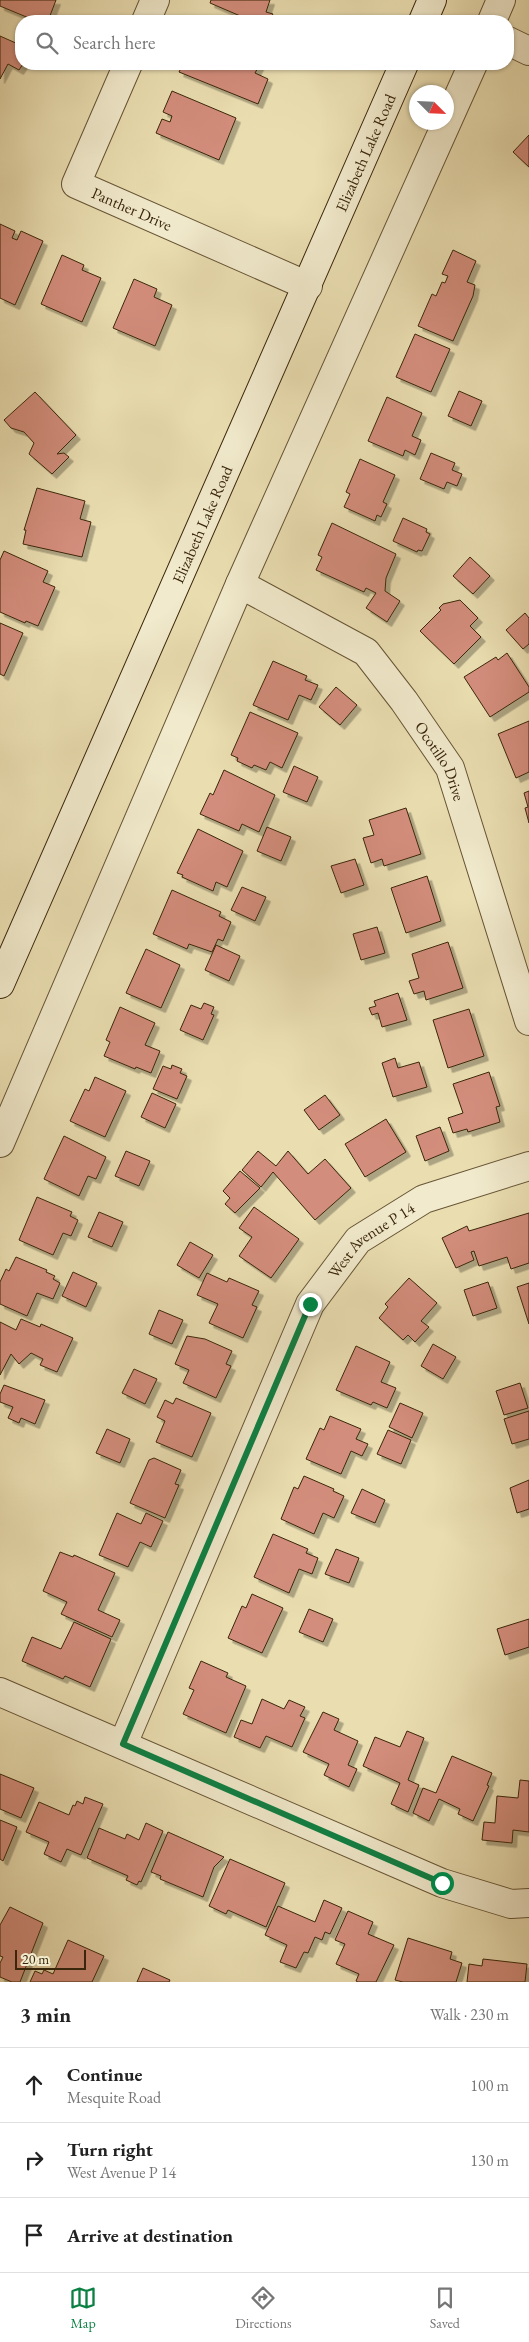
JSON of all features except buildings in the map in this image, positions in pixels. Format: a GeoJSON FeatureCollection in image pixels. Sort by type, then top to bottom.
{"type":"FeatureCollection","features":[{"type":"Feature","properties":{"kind":"street"},"geometry":{"type":"LineString","coordinates":[[149,15],[155,0]]}},
{"type":"Feature","properties":{"kind":"street"},"geometry":{"type":"LineString","coordinates":[[426,15],[432,0]]}},
{"type":"Feature","properties":{"kind":"street"},"geometry":{"type":"LineString","coordinates":[[495,15],[501,0]]}},
{"type":"Feature","properties":{"kind":"street"},"geometry":{"type":"LineString","coordinates":[[514,44],[529,51]]}},
{"type":"Feature","properties":{"kind":"street","name":"Panther Drive"},"geometry":{"type":"LineString","coordinates":[[125,70],[76,184],[308,286]]}},
{"type":"Feature","properties":{"kind":"street","name":"Elizabeth Lake Road"},"geometry":{"type":"LineString","coordinates":[[0,984],[401,70]]}},
{"type":"Feature","properties":{"kind":"street"},"geometry":{"type":"LineString","coordinates":[[0,1143],[240,584],[470,70]]}},
{"type":"Feature","properties":{"kind":"street","name":"Ocotillo Drive"},"geometry":{"type":"LineString","coordinates":[[240,584],[366,652],[450,768],[529,1021]]}},
{"type":"Feature","properties":{"kind":"street","name":"West Avenue P 14"},"geometry":{"type":"LineString","coordinates":[[123,1744],[310,1304],[358,1240],[424,1199],[529,1166]]}},
{"type":"Feature","properties":{"kind":"street"},"geometry":{"type":"LineString","coordinates":[[0,1692],[442,1883],[511,1904],[529,1903]]}},
{"type":"Feature","properties":{"kind":"route"},"geometry":{"type":"LineString","coordinates":[[310,1304],[265,1414],[123,1744],[442,1883]]}}]}
